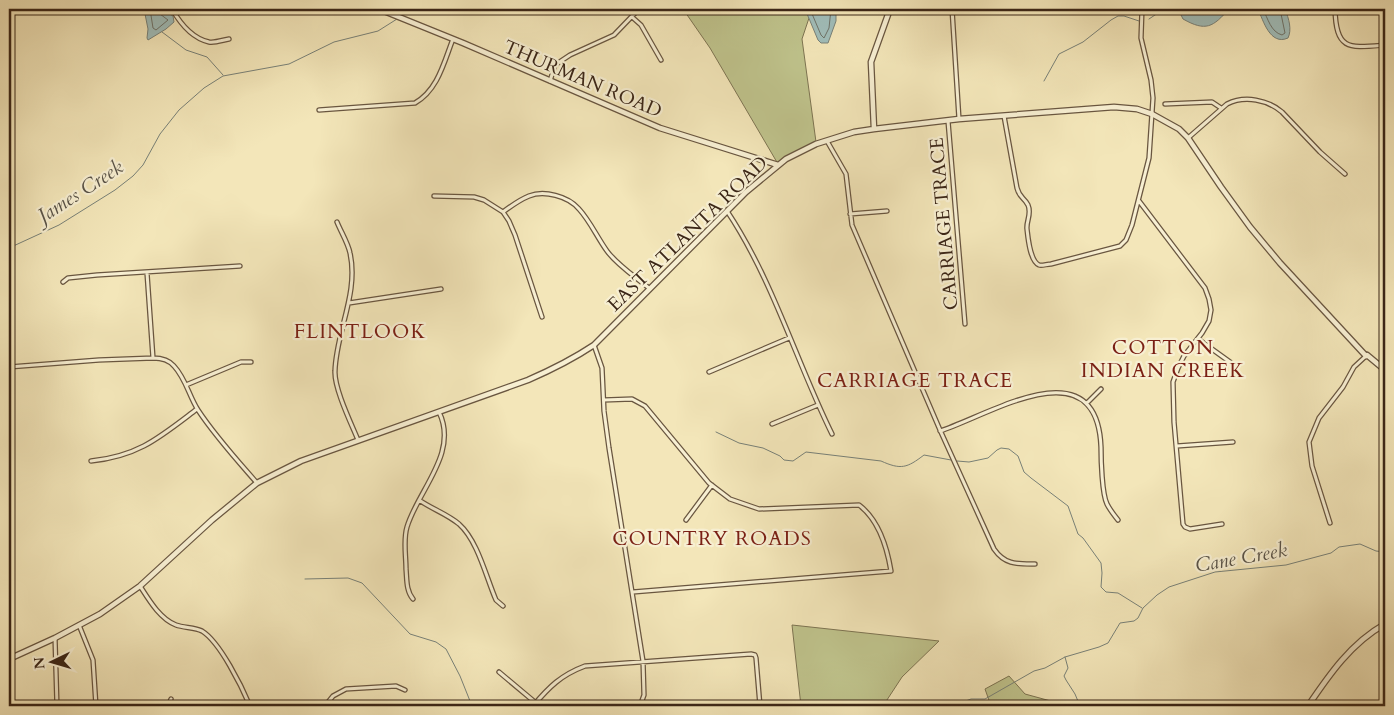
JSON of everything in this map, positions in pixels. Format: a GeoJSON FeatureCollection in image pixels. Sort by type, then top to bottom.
{"type":"FeatureCollection","features":[{"type":"Feature","properties":{"kind":"street"},"geometry":{"type":"LineString","coordinates":[[172,9],[179,21],[194,35],[210,42],[229,39]]}},
{"type":"Feature","properties":{"kind":"street","name":"THURMAN ROAD"},"geometry":{"type":"LineString","coordinates":[[379,9],[660,128],[778,165]]}},
{"type":"Feature","properties":{"kind":"street"},"geometry":{"type":"LineString","coordinates":[[550,81],[555,65],[570,55],[614,35],[639,9]]}},
{"type":"Feature","properties":{"kind":"street"},"geometry":{"type":"LineString","coordinates":[[874,129],[871,62],[890,9]]}},
{"type":"Feature","properties":{"kind":"street"},"geometry":{"type":"LineString","coordinates":[[952,9],[960,119]]}},
{"type":"Feature","properties":{"kind":"street"},"geometry":{"type":"LineString","coordinates":[[1004,116],[1016,188],[1019,197],[1028,204],[1030,218],[1026,225],[1033,258],[1036,263],[1041,265],[1051,264],[1120,246],[1126,240],[1139,201],[1149,158],[1152,114],[1150,80],[1141,38],[1142,9]]}},
{"type":"Feature","properties":{"kind":"street"},"geometry":{"type":"LineString","coordinates":[[1335,9],[1336,31],[1345,43],[1357,47],[1385,45]]}},
{"type":"Feature","properties":{"kind":"street"},"geometry":{"type":"LineString","coordinates":[[632,17],[640,25],[661,60]]}},
{"type":"Feature","properties":{"kind":"street"},"geometry":{"type":"LineString","coordinates":[[319,110],[415,102],[424,98],[433,88],[453,39]]}},
{"type":"Feature","properties":{"kind":"street"},"geometry":{"type":"LineString","coordinates":[[1188,138],[1221,108],[1231,102],[1259,100],[1276,107],[1287,116],[1326,158],[1345,174]]}},
{"type":"Feature","properties":{"kind":"street"},"geometry":{"type":"LineString","coordinates":[[1165,104],[1212,102],[1221,108]]}},
{"type":"Feature","properties":{"kind":"street","name":"EAST ATLANTA ROAD"},"geometry":{"type":"LineString","coordinates":[[9,659],[100,614],[140,586],[212,520],[257,484],[301,461],[545,373],[594,345],[726,211],[778,165],[786,159],[826,140],[854,132],[960,119],[1114,108],[1137,109],[1152,114],[1179,129],[1188,138],[1221,187],[1268,248],[1342,331],[1366,356],[1385,370]]}},
{"type":"Feature","properties":{"kind":"street","name":"CARRIAGE TRACE"},"geometry":{"type":"LineString","coordinates":[[948,121],[965,324]]}},
{"type":"Feature","properties":{"kind":"street"},"geometry":{"type":"LineString","coordinates":[[826,140],[846,174],[852,225],[940,430],[994,549],[1000,558],[1016,564],[1035,564]]}},
{"type":"Feature","properties":{"kind":"street"},"geometry":{"type":"LineString","coordinates":[[503,212],[515,203],[536,194],[551,195],[568,200],[577,206],[615,260],[651,289]]}},
{"type":"Feature","properties":{"kind":"street"},"geometry":{"type":"LineString","coordinates":[[434,196],[474,197],[484,200],[503,212],[515,235],[542,317]]}},
{"type":"Feature","properties":{"kind":"street"},"geometry":{"type":"LineString","coordinates":[[1139,201],[1199,280],[1210,298],[1211,316],[1198,339],[1184,356],[1173,382],[1174,422],[1183,524],[1190,529],[1222,524]]}},
{"type":"Feature","properties":{"kind":"street"},"geometry":{"type":"LineString","coordinates":[[726,211],[750,248],[832,434]]}},
{"type":"Feature","properties":{"kind":"street"},"geometry":{"type":"LineString","coordinates":[[850,214],[887,211]]}},
{"type":"Feature","properties":{"kind":"street"},"geometry":{"type":"LineString","coordinates":[[337,222],[350,252],[352,274],[349,303],[342,327],[334,371],[338,389],[358,440]]}},
{"type":"Feature","properties":{"kind":"street"},"geometry":{"type":"LineString","coordinates":[[63,282],[68,278],[240,266]]}},
{"type":"Feature","properties":{"kind":"street"},"geometry":{"type":"LineString","coordinates":[[147,273],[152,358]]}},
{"type":"Feature","properties":{"kind":"street"},"geometry":{"type":"LineString","coordinates":[[349,303],[441,289]]}},
{"type":"Feature","properties":{"kind":"street"},"geometry":{"type":"LineString","coordinates":[[708,372],[789,338]]}},
{"type":"Feature","properties":{"kind":"street"},"geometry":{"type":"LineString","coordinates":[[1198,339],[1230,362]]}},
{"type":"Feature","properties":{"kind":"street"},"geometry":{"type":"LineString","coordinates":[[594,345],[602,368],[604,400],[615,486],[644,661],[644,695],[640,706]]}},
{"type":"Feature","properties":{"kind":"street"},"geometry":{"type":"LineString","coordinates":[[1330,523],[1312,466],[1309,442],[1319,418],[1343,387],[1354,367],[1367,355]]}},
{"type":"Feature","properties":{"kind":"street"},"geometry":{"type":"LineString","coordinates":[[9,367],[152,358],[159,358],[172,363],[182,375],[197,409],[257,484]]}},
{"type":"Feature","properties":{"kind":"street"},"geometry":{"type":"LineString","coordinates":[[186,385],[241,362],[251,362]]}},
{"type":"Feature","properties":{"kind":"street"},"geometry":{"type":"LineString","coordinates":[[1087,403],[1101,389]]}},
{"type":"Feature","properties":{"kind":"street"},"geometry":{"type":"LineString","coordinates":[[940,430],[1011,401],[1039,394],[1073,396],[1087,403],[1097,422],[1100,437],[1106,503],[1118,520]]}},
{"type":"Feature","properties":{"kind":"street"},"geometry":{"type":"LineString","coordinates":[[604,400],[632,400],[645,406],[712,486],[730,499],[758,509],[859,506],[866,511],[876,524],[886,550],[891,571],[633,592]]}},
{"type":"Feature","properties":{"kind":"street"},"geometry":{"type":"LineString","coordinates":[[772,424],[818,405]]}},
{"type":"Feature","properties":{"kind":"street"},"geometry":{"type":"LineString","coordinates":[[91,461],[118,457],[148,446],[197,409]]}},
{"type":"Feature","properties":{"kind":"street"},"geometry":{"type":"LineString","coordinates":[[413,599],[409,594],[405,543],[408,524],[436,467],[444,446],[445,436],[439,412]]}},
{"type":"Feature","properties":{"kind":"street"},"geometry":{"type":"LineString","coordinates":[[1177,446],[1234,442]]}},
{"type":"Feature","properties":{"kind":"street"},"geometry":{"type":"LineString","coordinates":[[686,520],[712,486]]}},
{"type":"Feature","properties":{"kind":"street"},"geometry":{"type":"LineString","coordinates":[[419,500],[449,517],[464,529],[475,546],[496,600],[503,606]]}},
{"type":"Feature","properties":{"kind":"street"},"geometry":{"type":"LineString","coordinates":[[140,586],[166,620],[182,627],[202,631],[211,639],[234,672],[250,706]]}},
{"type":"Feature","properties":{"kind":"street"},"geometry":{"type":"LineString","coordinates":[[1308,706],[1341,660],[1360,642],[1385,624]]}},
{"type":"Feature","properties":{"kind":"street"},"geometry":{"type":"LineString","coordinates":[[79,625],[93,660],[96,706]]}},
{"type":"Feature","properties":{"kind":"street"},"geometry":{"type":"LineString","coordinates":[[54,638],[57,706]]}},
{"type":"Feature","properties":{"kind":"street"},"geometry":{"type":"LineString","coordinates":[[499,672],[534,705],[561,677],[585,666],[752,654],[755,655],[760,706]]}},
{"type":"Feature","properties":{"kind":"street"},"geometry":{"type":"LineString","coordinates":[[326,706],[333,696],[346,689],[396,686],[405,690]]}},
{"type":"Feature","properties":{"kind":"street"},"geometry":{"type":"LineString","coordinates":[[168,706],[171,699]]}},
{"type":"Feature","properties":{"kind":"green space"},"geometry":{"type":"Polygon","coordinates":[[[683,9],[812,9],[802,39],[816,142],[778,164],[710,48],[683,9]]]}},
{"type":"Feature","properties":{"kind":"green space"},"geometry":{"type":"Polygon","coordinates":[[[792,625],[939,641],[902,677],[883,706],[801,706],[792,625]]]}},
{"type":"Feature","properties":{"kind":"green space"},"geometry":{"type":"Polygon","coordinates":[[[1009,676],[1025,694],[1069,706],[991,706],[985,689],[1009,676]]]}},
{"type":"Feature","properties":{"kind":"water"},"geometry":{"type":"Polygon","coordinates":[[[144,9],[161,9],[173,16],[174,22],[148,40],[144,9]]]}},
{"type":"Feature","properties":{"kind":"water"},"geometry":{"type":"Polygon","coordinates":[[[805,9],[836,9],[836,21],[828,43],[821,43],[818,40],[805,9]]]}},
{"type":"Feature","properties":{"kind":"water"},"geometry":{"type":"Polygon","coordinates":[[[1178,9],[1229,9],[1213,24],[1203,26],[1183,19],[1178,9]]]}},
{"type":"Feature","properties":{"kind":"water"},"geometry":{"type":"Polygon","coordinates":[[[1258,9],[1285,10],[1290,24],[1288,38],[1282,40],[1272,35],[1268,31],[1258,9]]]}},
{"type":"Feature","properties":{"kind":"waterway","name":"James Creek"},"geometry":{"type":"LineString","coordinates":[[400,16],[411,9]]}},
{"type":"Feature","properties":{"kind":"waterway","name":"James Creek"},"geometry":{"type":"LineString","coordinates":[[419,9],[441,12],[459,9]]}},
{"type":"Feature","properties":{"kind":"waterway"},"geometry":{"type":"LineString","coordinates":[[1149,19],[1164,9]]}},
{"type":"Feature","properties":{"kind":"waterway"},"geometry":{"type":"LineString","coordinates":[[1044,81],[1059,54],[1083,42],[1111,20],[1118,16],[1124,16],[1139,21]]}},
{"type":"Feature","properties":{"kind":"waterway","name":"James Creek"},"geometry":{"type":"LineString","coordinates":[[9,248],[59,225],[115,190],[133,176],[143,165],[160,134],[179,110],[204,88],[223,76],[289,64],[334,42],[378,31],[397,19]]}},
{"type":"Feature","properties":{"kind":"waterway"},"geometry":{"type":"LineString","coordinates":[[162,32],[186,50],[207,57],[223,75]]}},
{"type":"Feature","properties":{"kind":"waterway"},"geometry":{"type":"LineString","coordinates":[[716,432],[739,443],[763,448],[784,460],[793,461],[806,452],[881,461],[894,466],[908,465],[924,455],[951,460]]}},
{"type":"Feature","properties":{"kind":"waterway"},"geometry":{"type":"LineString","coordinates":[[957,461],[969,462],[988,458],[1001,448],[1009,449],[1018,456],[1024,472],[1068,506],[1078,534],[1101,563],[1101,587],[1106,592],[1118,593],[1142,608]]}},
{"type":"Feature","properties":{"kind":"waterway","name":"Cane Creek"},"geometry":{"type":"LineString","coordinates":[[959,706],[971,699],[985,699],[1034,671],[1045,668],[1065,657],[1108,643],[1120,623],[1134,621],[1138,618],[1143,608],[1169,587],[1215,572],[1286,565],[1331,553],[1339,547],[1360,544],[1376,551],[1385,552]]}},
{"type":"Feature","properties":{"kind":"waterway"},"geometry":{"type":"LineString","coordinates":[[305,579],[348,578],[362,583],[410,634],[436,642],[446,649],[460,676],[472,706]]}},
{"type":"Feature","properties":{"kind":"waterway"},"geometry":{"type":"LineString","coordinates":[[1065,657],[1068,668],[1064,676],[1080,706]]}},
{"type":"Feature","properties":{"kind":"district","name":"FLINTLOOK"},"geometry":{"type":"Point","coordinates":[360,331]}},
{"type":"Feature","properties":{"kind":"district","name":"COTTON INDIAN CREEK"},"geometry":{"type":"Point","coordinates":[1163,358]}},
{"type":"Feature","properties":{"kind":"district","name":"CARRIAGE TRACE"},"geometry":{"type":"Point","coordinates":[915,380]}},
{"type":"Feature","properties":{"kind":"district","name":"COUNTRY ROADS"},"geometry":{"type":"Point","coordinates":[712,538]}}]}
